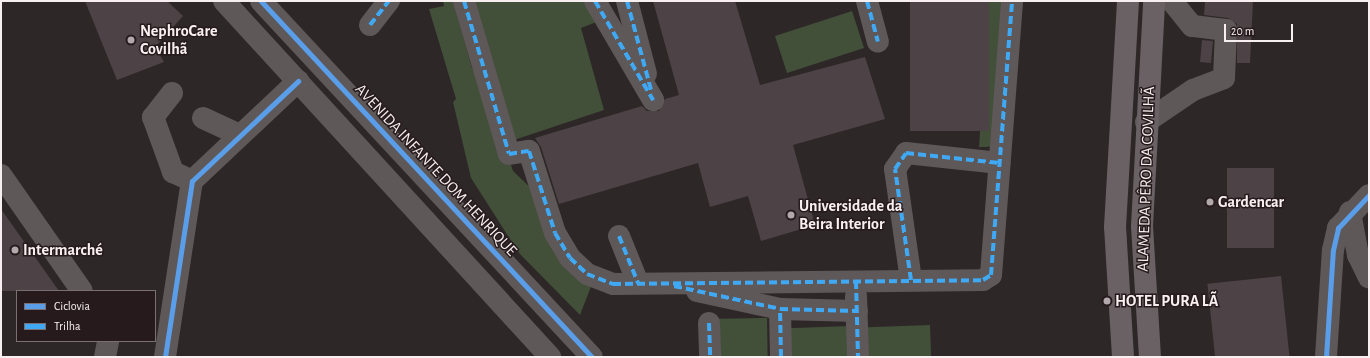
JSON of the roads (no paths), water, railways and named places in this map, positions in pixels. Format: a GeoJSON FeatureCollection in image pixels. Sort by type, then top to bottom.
{"type":"FeatureCollection","features":[{"type":"Feature","properties":{"kind":"main road","name":"ALAMEDA PÊRO DA COVILHÃ"},"geometry":{"type":"LineString","coordinates":[[1124,357],[1115,226],[1128,1]]}},
{"type":"Feature","properties":{"kind":"main road","name":"ALAMEDA PÊRO DA COVILHÃ"},"geometry":{"type":"LineString","coordinates":[[1150,357],[1142,226],[1146,122],[1154,1]]}},
{"type":"Feature","properties":{"kind":"street"},"geometry":{"type":"LineString","coordinates":[[224,1],[550,357]]}},
{"type":"Feature","properties":{"kind":"street","name":"AVENIDA INFANTE DOM HENRIQUE"},"geometry":{"type":"LineString","coordinates":[[261,1],[592,357]]}},
{"type":"Feature","properties":{"kind":"street"},"geometry":{"type":"LineString","coordinates":[[370,25],[389,1]]}},
{"type":"Feature","properties":{"kind":"street"},"geometry":{"type":"LineString","coordinates":[[464,1],[509,154],[529,151],[555,233],[570,258],[587,274],[613,284],[983,280],[991,275],[1012,1]]}},
{"type":"Feature","properties":{"kind":"street"},"geometry":{"type":"LineString","coordinates":[[595,1],[653,100],[627,1]]}},
{"type":"Feature","properties":{"kind":"street"},"geometry":{"type":"LineString","coordinates":[[867,1],[878,42]]}},
{"type":"Feature","properties":{"kind":"street"},"geometry":{"type":"LineString","coordinates":[[1146,122],[1193,90],[1224,78],[1226,30],[1192,26],[1172,1]]}},
{"type":"Feature","properties":{"kind":"street"},"geometry":{"type":"LineString","coordinates":[[165,357],[192,181],[298,81]]}},
{"type":"Feature","properties":{"kind":"street"},"geometry":{"type":"LineString","coordinates":[[172,93],[153,117],[173,172],[192,181]]}},
{"type":"Feature","properties":{"kind":"street"},"geometry":{"type":"LineString","coordinates":[[203,118],[240,135]]}},
{"type":"Feature","properties":{"kind":"street"},"geometry":{"type":"LineString","coordinates":[[911,280],[895,169],[906,153],[999,163]]}},
{"type":"Feature","properties":{"kind":"street"},"geometry":{"type":"LineString","coordinates":[[1,175],[81,290]]}},
{"type":"Feature","properties":{"kind":"street"},"geometry":{"type":"LineString","coordinates":[[1326,357],[1333,250],[1338,228],[1350,212],[1369,195]]}},
{"type":"Feature","properties":{"kind":"street"},"geometry":{"type":"LineString","coordinates":[[1350,212],[1358,255],[1369,278]]}},
{"type":"Feature","properties":{"kind":"street"},"geometry":{"type":"LineString","coordinates":[[619,236],[638,283]]}},
{"type":"Feature","properties":{"kind":"street"},"geometry":{"type":"LineString","coordinates":[[856,281],[858,357]]}},
{"type":"Feature","properties":{"kind":"street"},"geometry":{"type":"LineString","coordinates":[[662,283],[780,309],[857,311]]}},
{"type":"Feature","properties":{"kind":"street"},"geometry":{"type":"LineString","coordinates":[[780,309],[781,357]]}},
{"type":"Feature","properties":{"kind":"street"},"geometry":{"type":"LineString","coordinates":[[709,323],[710,357]]}},
{"type":"Feature","properties":{"kind":"street"},"geometry":{"type":"LineString","coordinates":[[105,357],[108,342]]}},
{"type":"Feature","properties":{"kind":"place","name":"NephroCare Covilhã"},"geometry":{"type":"Point","coordinates":[131,40]}},
{"type":"Feature","properties":{"kind":"place","name":"Gardencar"},"geometry":{"type":"Point","coordinates":[1210,202]}},
{"type":"Feature","properties":{"kind":"place","name":"Universidade da Beira Interior"},"geometry":{"type":"Point","coordinates":[791,215]}},
{"type":"Feature","properties":{"kind":"place","name":"Intermarché"},"geometry":{"type":"Point","coordinates":[15,250]}},
{"type":"Feature","properties":{"kind":"place","name":"HOTEL PURA LÃ"},"geometry":{"type":"Point","coordinates":[1107,301]}}]}
